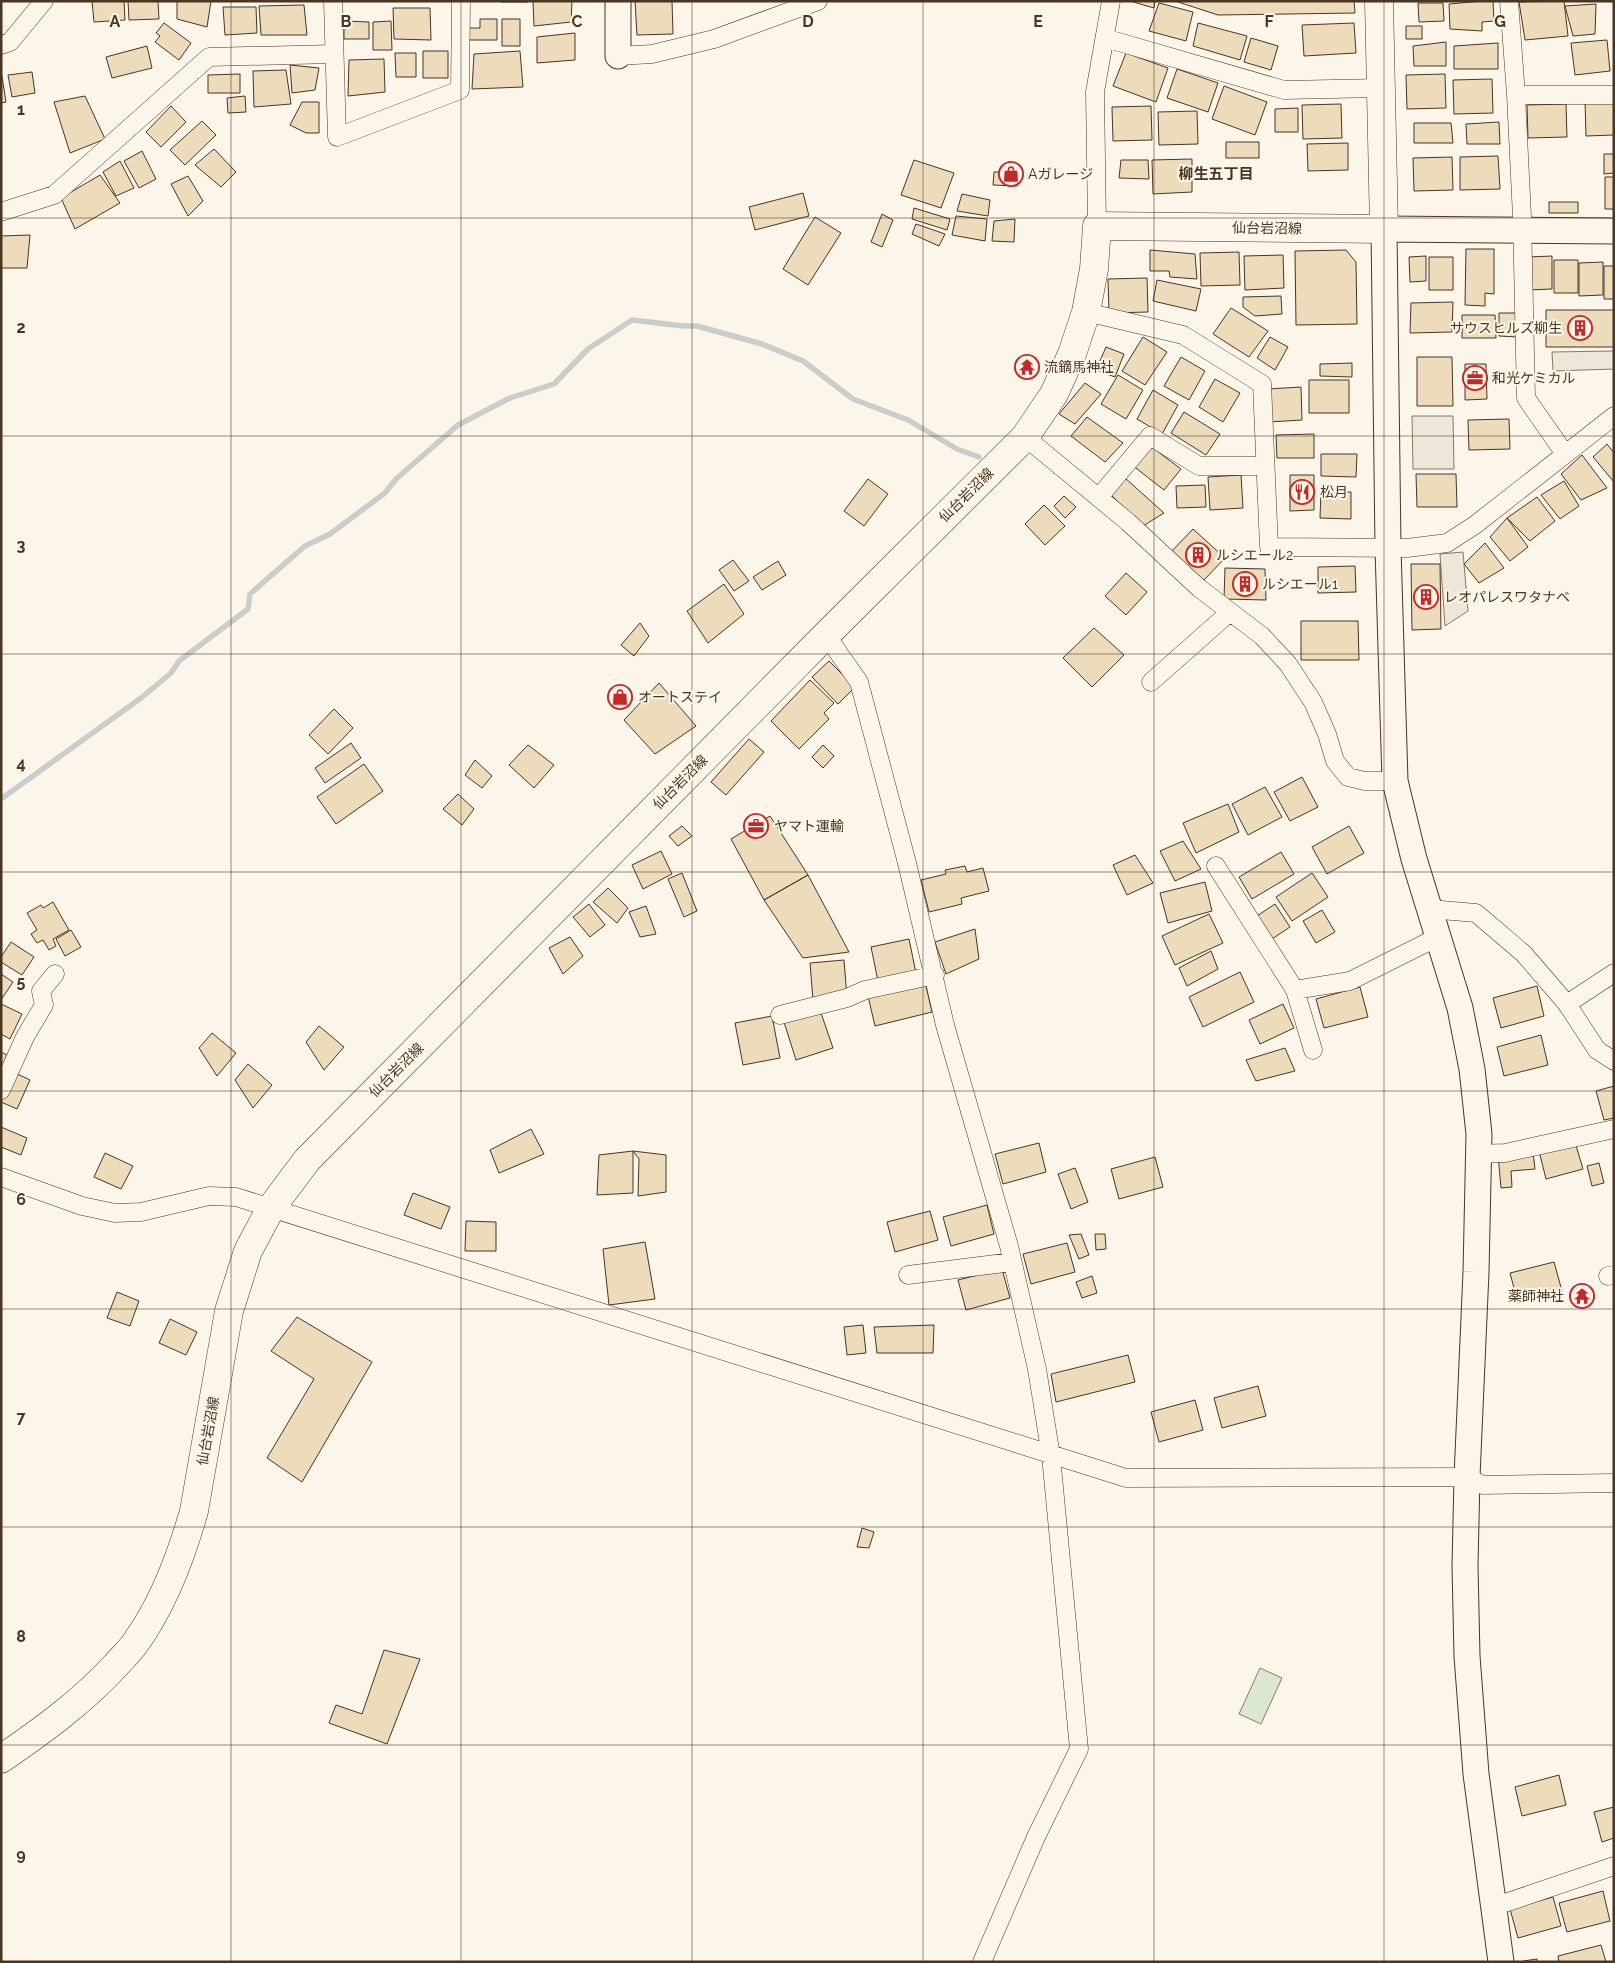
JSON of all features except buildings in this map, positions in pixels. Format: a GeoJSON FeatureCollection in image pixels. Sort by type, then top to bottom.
{"type":"FeatureCollection","features":[{"type":"Feature","properties":{"kind":"main road"},"geometry":{"type":"LineString","coordinates":[[1379,1],[1384,229]]}},
{"type":"Feature","properties":{"kind":"main road","name":"仙台岩沼線"},"geometry":{"type":"LineString","coordinates":[[1,1759],[50,1726],[101,1682],[135,1644],[168,1587],[194,1511],[229,1311],[248,1251],[271,1208],[307,1160],[1024,436],[1054,394],[1072,354],[1086,312],[1094,269],[1097,226],[1384,229]]}},
{"type":"Feature","properties":{"kind":"street"},"geometry":{"type":"LineString","coordinates":[[1,45],[10,42],[44,1]]}},
{"type":"Feature","properties":{"kind":"street"},"geometry":{"type":"LineString","coordinates":[[333,1],[337,137],[460,90],[461,1]]}},
{"type":"Feature","properties":{"kind":"street"},"geometry":{"type":"LineString","coordinates":[[618,1],[618,56],[652,54],[714,39],[818,1]]}},
{"type":"Feature","properties":{"kind":"street"},"geometry":{"type":"LineString","coordinates":[[1097,226],[1095,92],[1111,1]]}},
{"type":"Feature","properties":{"kind":"street"},"geometry":{"type":"LineString","coordinates":[[1509,1],[1516,95],[1522,230],[1526,398],[1565,454]]}},
{"type":"Feature","properties":{"kind":"street"},"geometry":{"type":"LineString","coordinates":[[1105,38],[1284,90],[1381,88]]}},
{"type":"Feature","properties":{"kind":"street"},"geometry":{"type":"LineString","coordinates":[[1,212],[54,195],[209,57],[334,54]]}},
{"type":"Feature","properties":{"kind":"street"},"geometry":{"type":"LineString","coordinates":[[1516,95],[1614,95]]}},
{"type":"Feature","properties":{"kind":"street"},"geometry":{"type":"LineString","coordinates":[[1501,1962],[1476,1774],[1467,1656],[1466,1477],[1476,1272],[1479,1134],[1472,1068],[1460,1008],[1414,859],[1395,781],[1388,548],[1384,229],[1614,231]]}},
{"type":"Feature","properties":{"kind":"street"},"geometry":{"type":"LineString","coordinates":[[1086,312],[1183,335],[1262,384],[1269,547],[1407,548],[1448,543],[1474,525],[1614,416]]}},
{"type":"Feature","properties":{"kind":"street"},"geometry":{"type":"LineString","coordinates":[[1024,436],[1099,497],[1199,588],[1262,636],[1288,664],[1313,702],[1327,734],[1335,761],[1348,777],[1365,781],[1395,781]]}},
{"type":"Feature","properties":{"kind":"street"},"geometry":{"type":"LineString","coordinates":[[1099,497],[1150,436],[1199,466],[1265,466]]}},
{"type":"Feature","properties":{"kind":"street"},"geometry":{"type":"LineString","coordinates":[[1151,682],[1230,612]]}},
{"type":"Feature","properties":{"kind":"street"},"geometry":{"type":"LineString","coordinates":[[826,635],[859,682],[908,863],[945,1025],[1012,1262],[1037,1370],[1051,1456],[1079,1749],[1036,1837],[982,1962]]}},
{"type":"Feature","properties":{"kind":"street"},"geometry":{"type":"LineString","coordinates":[[1216,866],[1295,990],[1313,1050]]}},
{"type":"Feature","properties":{"kind":"street"},"geometry":{"type":"LineString","coordinates":[[1429,909],[1476,913],[1524,954],[1567,1004],[1597,1050],[1614,1061]]}},
{"type":"Feature","properties":{"kind":"street"},"geometry":{"type":"LineString","coordinates":[[1295,990],[1350,981],[1438,938]]}},
{"type":"Feature","properties":{"kind":"street"},"geometry":{"type":"LineString","coordinates":[[1567,1004],[1614,973]]}},
{"type":"Feature","properties":{"kind":"street"},"geometry":{"type":"LineString","coordinates":[[1,1090],[25,1037],[44,1005],[41,991],[55,974]]}},
{"type":"Feature","properties":{"kind":"street"},"geometry":{"type":"LineString","coordinates":[[780,1015],[847,998],[865,990],[934,975]]}},
{"type":"Feature","properties":{"kind":"street"},"geometry":{"type":"LineString","coordinates":[[1479,1154],[1505,1153],[1614,1129]]}},
{"type":"Feature","properties":{"kind":"street"},"geometry":{"type":"LineString","coordinates":[[1,1177],[82,1206],[115,1213],[141,1212],[209,1196],[236,1197],[1051,1456],[1126,1478],[1466,1477],[1482,1485],[1614,1483]]}},
{"type":"Feature","properties":{"kind":"street"},"geometry":{"type":"LineString","coordinates":[[908,1275],[1012,1262]]}},
{"type":"Feature","properties":{"kind":"street"},"geometry":{"type":"LineString","coordinates":[[1493,1905],[1508,1902],[1614,1866]]}},
{"type":"Feature","properties":{"kind":"green space"},"geometry":{"type":"Polygon","coordinates":[[[1260,1668],[1282,1678],[1261,1724],[1239,1714],[1260,1668]]]}},
{"type":"Feature","properties":{"kind":"shaded area"},"geometry":{"type":"Polygon","coordinates":[[[1614,351],[1614,369],[1553,371],[1552,352],[1614,351]]]}},
{"type":"Feature","properties":{"kind":"shaded area"},"geometry":{"type":"Polygon","coordinates":[[[1412,416],[1453,416],[1454,469],[1413,469],[1412,416]]]}},
{"type":"Feature","properties":{"kind":"shaded area"},"geometry":{"type":"Polygon","coordinates":[[[1463,552],[1468,611],[1445,626],[1440,554],[1463,552]]]}},
{"type":"Feature","properties":{"kind":"waterway"},"geometry":{"type":"LineString","coordinates":[[1,799],[141,698],[171,673],[179,661],[248,609],[250,594],[305,546],[330,534],[385,493],[396,479],[458,425],[510,398],[554,384],[588,349],[632,320],[697,326],[762,344],[803,361],[853,399],[908,420],[957,449],[979,457]]}},
{"type":"Feature","properties":{"kind":"place","name":"Aガレージ"},"geometry":{"type":"Point","coordinates":[1011,174]}},
{"type":"Feature","properties":{"kind":"place","name":"サウスヒルズ柳生"},"geometry":{"type":"Point","coordinates":[1580,328]}},
{"type":"Feature","properties":{"kind":"place","name":"流鏑馬神社"},"geometry":{"type":"Point","coordinates":[1027,367]}},
{"type":"Feature","properties":{"kind":"place","name":"和光ケミカル"},"geometry":{"type":"Point","coordinates":[1475,378]}},
{"type":"Feature","properties":{"kind":"place","name":"松月"},"geometry":{"type":"Point","coordinates":[1302,492]}},
{"type":"Feature","properties":{"kind":"place","name":"ルシエール2"},"geometry":{"type":"Point","coordinates":[1198,555]}},
{"type":"Feature","properties":{"kind":"place","name":"ルシエール1"},"geometry":{"type":"Point","coordinates":[1245,584]}},
{"type":"Feature","properties":{"kind":"place","name":"レオパレスワタナベ"},"geometry":{"type":"Point","coordinates":[1426,597]}},
{"type":"Feature","properties":{"kind":"place","name":"オートステイ"},"geometry":{"type":"Point","coordinates":[620,697]}},
{"type":"Feature","properties":{"kind":"place","name":"ヤマト運輸"},"geometry":{"type":"Point","coordinates":[756,826]}},
{"type":"Feature","properties":{"kind":"place","name":"薬師神社"},"geometry":{"type":"Point","coordinates":[1582,1296]}},
{"type":"Feature","properties":{"kind":"district","name":"柳生五丁目"},"geometry":{"type":"Point","coordinates":[1216,174]}}]}
